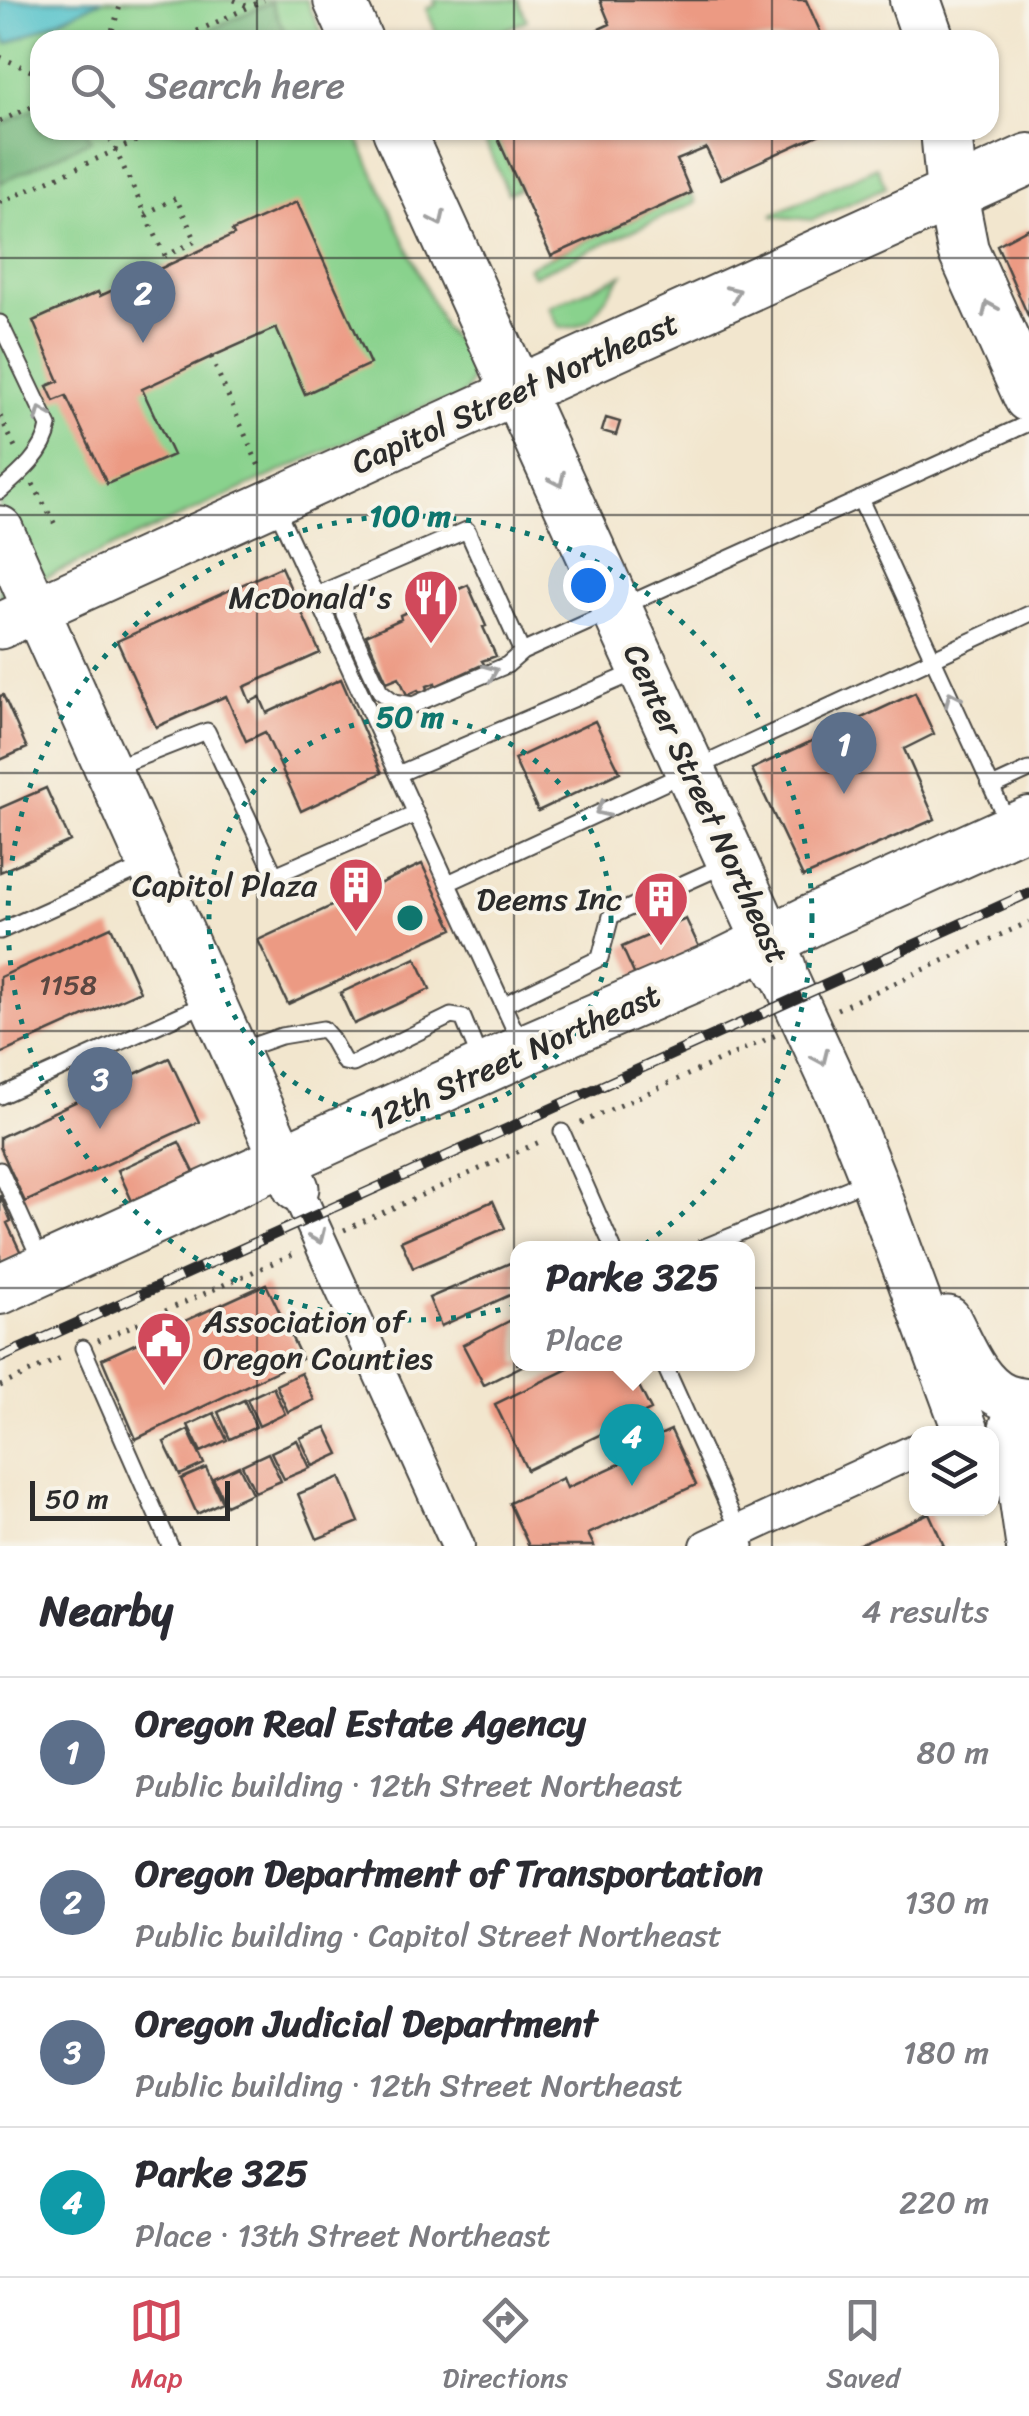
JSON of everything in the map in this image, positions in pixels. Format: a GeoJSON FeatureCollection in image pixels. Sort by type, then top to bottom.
{"type":"FeatureCollection","features":[{"type":"Feature","properties":{"kind":"main road"},"geometry":{"type":"LineString","coordinates":[[338,0],[352,30]]}},
{"type":"Feature","properties":{"kind":"main road"},"geometry":{"type":"LineString","coordinates":[[914,0],[924,30]]}},
{"type":"Feature","properties":{"kind":"main road","name":"Center Street Northeast"},"geometry":{"type":"LineString","coordinates":[[403,140],[775,955]]}},
{"type":"Feature","properties":{"kind":"main road"},"geometry":{"type":"LineString","coordinates":[[947,140],[963,250],[1029,397]]}},
{"type":"Feature","properties":{"kind":"main road","name":"Capitol Street Northeast"},"geometry":{"type":"LineString","coordinates":[[517,391],[1029,159]]}},
{"type":"Feature","properties":{"kind":"main road","name":"12th Street Northeast"},"geometry":{"type":"LineString","coordinates":[[0,1289],[289,1174],[775,955],[1015,824]]}},
{"type":"Feature","properties":{"kind":"main road","name":"12th Street Northeast"},"geometry":{"type":"LineString","coordinates":[[0,1322],[504,1060],[724,964],[775,955]]}},
{"type":"Feature","properties":{"kind":"street","name":"Capitol Street Northeast"},"geometry":{"type":"LineString","coordinates":[[19,617],[517,391]]}},
{"type":"Feature","properties":{"kind":"street"},"geometry":{"type":"LineString","coordinates":[[0,529],[19,617],[107,771],[458,1546]]}},
{"type":"Feature","properties":{"kind":"street","name":"Center Street Northeast"},"geometry":{"type":"LineString","coordinates":[[775,955],[877,1189],[959,1426]]}},
{"type":"Feature","properties":{"kind":"street"},"geometry":{"type":"LineString","coordinates":[[877,1189],[978,1374],[1006,1398],[1029,1402]]}},
{"type":"Feature","properties":{"kind":"street"},"geometry":{"type":"LineString","coordinates":[[1026,1546],[1012,1428],[1017,1413],[1029,1402]]}},
{"type":"Feature","properties":{"kind":"street"},"geometry":{"type":"LineString","coordinates":[[707,1546],[743,1538],[909,1454]]}},
{"type":"Feature","properties":{"kind":"street"},"geometry":{"type":"LineString","coordinates":[[999,1490],[1026,1546]]}},
{"type":"Feature","properties":{"kind":"lane"},"geometry":{"type":"LineString","coordinates":[[0,323],[49,426],[42,447],[0,491]]}},
{"type":"Feature","properties":{"kind":"lane"},"geometry":{"type":"LineString","coordinates":[[346,583],[345,615],[380,691],[394,702],[413,705],[1029,422]]}},
{"type":"Feature","properties":{"kind":"lane"},"geometry":{"type":"LineString","coordinates":[[860,499],[1015,824]]}},
{"type":"Feature","properties":{"kind":"lane"},"geometry":{"type":"LineString","coordinates":[[274,502],[503,1005],[504,1060]]}},
{"type":"Feature","properties":{"kind":"lane"},"geometry":{"type":"LineString","coordinates":[[316,595],[467,530],[522,652]]}},
{"type":"Feature","properties":{"kind":"lane"},"geometry":{"type":"LineString","coordinates":[[316,595],[345,615]]}},
{"type":"Feature","properties":{"kind":"lane"},"geometry":{"type":"LineString","coordinates":[[448,882],[1029,614]]}},
{"type":"Feature","properties":{"kind":"lane"},"geometry":{"type":"LineString","coordinates":[[398,774],[644,669]]}},
{"type":"Feature","properties":{"kind":"lane"},"geometry":{"type":"LineString","coordinates":[[107,771],[207,730],[274,875],[416,814]]}},
{"type":"Feature","properties":{"kind":"lane"},"geometry":{"type":"LineString","coordinates":[[1015,824],[1029,770]]}},
{"type":"Feature","properties":{"kind":"lane"},"geometry":{"type":"LineString","coordinates":[[503,1005],[600,958],[611,916],[733,862]]}},
{"type":"Feature","properties":{"kind":"lane"},"geometry":{"type":"LineString","coordinates":[[0,931],[149,864]]}},
{"type":"Feature","properties":{"kind":"lane"},"geometry":{"type":"LineString","coordinates":[[0,1096],[211,1001]]}},
{"type":"Feature","properties":{"kind":"lane"},"geometry":{"type":"LineString","coordinates":[[234,1052],[281,1036],[323,1029],[344,1062],[353,1064],[451,1016],[463,1018],[504,1060]]}},
{"type":"Feature","properties":{"kind":"lane"},"geometry":{"type":"LineString","coordinates":[[562,1132],[610,1241]]}},
{"type":"Feature","properties":{"kind":"lane"},"geometry":{"type":"LineString","coordinates":[[0,1170],[45,1269]]}},
{"type":"Feature","properties":{"kind":"lane"},"geometry":{"type":"LineString","coordinates":[[723,1241],[877,1189]]}},
{"type":"Feature","properties":{"kind":"lane"},"geometry":{"type":"LineString","coordinates":[[83,1348],[169,1546]]}},
{"type":"Feature","properties":{"kind":"lane"},"geometry":{"type":"LineString","coordinates":[[667,1371],[743,1538]]}},
{"type":"Feature","properties":{"kind":"path"},"geometry":{"type":"LineString","coordinates":[[113,30],[122,0]]}},
{"type":"Feature","properties":{"kind":"path"},"geometry":{"type":"LineString","coordinates":[[234,0],[250,7]]}},
{"type":"Feature","properties":{"kind":"path"},"geometry":{"type":"LineString","coordinates":[[200,30],[264,0]]}},
{"type":"Feature","properties":{"kind":"path"},"geometry":{"type":"LineString","coordinates":[[0,57],[30,70]]}},
{"type":"Feature","properties":{"kind":"path"},"geometry":{"type":"LineString","coordinates":[[0,121],[30,108]]}},
{"type":"Feature","properties":{"kind":"path"},"geometry":{"type":"LineString","coordinates":[[111,140],[169,264]]}},
{"type":"Feature","properties":{"kind":"path"},"geometry":{"type":"LineString","coordinates":[[0,203],[138,140]]}},
{"type":"Feature","properties":{"kind":"path"},"geometry":{"type":"LineString","coordinates":[[145,214],[176,198],[196,241],[165,256]]}},
{"type":"Feature","properties":{"kind":"path"},"geometry":{"type":"LineString","coordinates":[[211,358],[274,502]]}},
{"type":"Feature","properties":{"kind":"path"},"geometry":{"type":"LineString","coordinates":[[849,1004],[1029,922]]}},
{"type":"Feature","properties":{"kind":"path"},"geometry":{"type":"LineString","coordinates":[[0,1386],[272,1263]]}},
{"type":"Feature","properties":{"kind":"green space"},"geometry":{"type":"Polygon","coordinates":[[[0,0],[306,0],[320,30],[30,30],[30,140],[359,140],[444,328],[467,354],[471,370],[468,386],[458,398],[432,403],[0,598],[0,0]]]}},
{"type":"Feature","properties":{"kind":"green space"},"geometry":{"type":"Polygon","coordinates":[[[434,0],[518,0],[527,20],[505,30],[435,30],[426,9],[436,5],[434,0]]]}},
{"type":"Feature","properties":{"kind":"green space"},"geometry":{"type":"Polygon","coordinates":[[[271,2],[284,30],[210,30],[271,2]]]}},
{"type":"Feature","properties":{"kind":"green space"},"geometry":{"type":"Polygon","coordinates":[[[30,111],[30,140],[91,140],[0,183],[0,125],[30,111]]]}},
{"type":"Feature","properties":{"kind":"green space"},"geometry":{"type":"Polygon","coordinates":[[[484,140],[498,140],[520,188],[508,193],[484,140]]]}},
{"type":"Feature","properties":{"kind":"green space"},"geometry":{"type":"Polygon","coordinates":[[[877,167],[886,187],[813,220],[773,216],[773,214],[877,167]]]}},
{"type":"Feature","properties":{"kind":"green space"},"geometry":{"type":"Polygon","coordinates":[[[691,193],[696,202],[533,276],[528,267],[691,193]]]}},
{"type":"Feature","properties":{"kind":"green space"},"geometry":{"type":"Polygon","coordinates":[[[622,275],[590,320],[575,327],[559,327],[549,307],[622,275]]]}},
{"type":"Feature","properties":{"kind":"water"},"geometry":{"type":"Polygon","coordinates":[[[0,0],[103,0],[30,30],[7,44],[0,28],[0,0]]]}},
{"type":"Feature","properties":{"kind":"building"},"geometry":{"type":"Polygon","coordinates":[[[600,0],[806,0],[820,30],[597,30],[610,24],[600,0]]]}},
{"type":"Feature","properties":{"kind":"building"},"geometry":{"type":"Polygon","coordinates":[[[499,140],[807,140],[721,179],[706,148],[677,160],[691,193],[551,256],[499,140]]]}},
{"type":"Feature","properties":{"kind":"building"},"geometry":{"type":"Polygon","coordinates":[[[297,202],[370,364],[305,394],[276,328],[211,357],[142,389],[173,455],[107,484],[66,396],[54,401],[47,386],[59,381],[33,321],[98,292],[100,296],[297,202]]]}},
{"type":"Feature","properties":{"kind":"building"},"geometry":{"type":"Polygon","coordinates":[[[1029,228],[1029,318],[997,245],[1029,228]]]}},
{"type":"Feature","properties":{"kind":"building"},"geometry":{"type":"Polygon","coordinates":[[[606,418],[620,422],[616,435],[602,431],[606,418]]]}},
{"type":"Feature","properties":{"kind":"building"},"geometry":{"type":"Polygon","coordinates":[[[281,567],[320,653],[244,687],[250,702],[260,697],[267,713],[341,679],[382,773],[301,811],[265,732],[246,741],[226,696],[156,727],[117,641],[281,567]]]}},
{"type":"Feature","properties":{"kind":"building","name":"McDonald's"},"geometry":{"type":"Polygon","coordinates":[[[468,585],[496,656],[436,686],[427,686],[420,693],[418,690],[407,695],[399,677],[387,682],[366,635],[468,585]]]}},
{"type":"Feature","properties":{"kind":"building"},"geometry":{"type":"Polygon","coordinates":[[[915,693],[934,734],[904,749],[935,819],[803,877],[752,769],[915,693]]]}},
{"type":"Feature","properties":{"kind":"building"},"geometry":{"type":"Polygon","coordinates":[[[3,695],[27,748],[0,760],[0,696],[3,695]]]}},
{"type":"Feature","properties":{"kind":"building"},"geometry":{"type":"Polygon","coordinates":[[[595,721],[620,772],[538,811],[514,759],[595,721]]]}},
{"type":"Feature","properties":{"kind":"building"},"geometry":{"type":"Polygon","coordinates":[[[46,788],[70,841],[0,872],[0,808],[46,788]]]}},
{"type":"Feature","properties":{"kind":"building","name":"Capitol Plaza"},"geometry":{"type":"Polygon","coordinates":[[[422,864],[453,929],[288,1004],[258,940],[422,864]]]}},
{"type":"Feature","properties":{"kind":"building","name":"Deems Inc"},"geometry":{"type":"Polygon","coordinates":[[[686,919],[700,949],[636,978],[622,947],[686,919]]]}},
{"type":"Feature","properties":{"kind":"building"},"geometry":{"type":"Polygon","coordinates":[[[111,927],[140,991],[0,1054],[0,977],[111,927]]]}},
{"type":"Feature","properties":{"kind":"building"},"geometry":{"type":"Polygon","coordinates":[[[416,958],[430,989],[354,1024],[340,993],[416,958]]]}},
{"type":"Feature","properties":{"kind":"building"},"geometry":{"type":"Polygon","coordinates":[[[169,1058],[199,1122],[25,1202],[0,1147],[0,1137],[169,1058]]]}},
{"type":"Feature","properties":{"kind":"building"},"geometry":{"type":"Polygon","coordinates":[[[179,1142],[194,1172],[132,1201],[118,1170],[179,1142]]]}},
{"type":"Feature","properties":{"kind":"building"},"geometry":{"type":"Polygon","coordinates":[[[0,1195],[11,1221],[7,1223],[22,1255],[0,1264],[0,1195]]]}},
{"type":"Feature","properties":{"kind":"building"},"geometry":{"type":"Polygon","coordinates":[[[493,1201],[505,1228],[413,1268],[401,1241],[493,1201]]]}},
{"type":"Feature","properties":{"kind":"building"},"geometry":{"type":"Polygon","coordinates":[[[510,1263],[510,1295],[441,1326],[429,1298],[510,1263]]]}},
{"type":"Feature","properties":{"kind":"building"},"geometry":{"type":"Polygon","coordinates":[[[266,1284],[302,1359],[136,1439],[102,1359],[266,1284]]]}},
{"type":"Feature","properties":{"kind":"building"},"geometry":{"type":"Polygon","coordinates":[[[510,1321],[512,1371],[484,1385],[463,1345],[510,1321]]]}},
{"type":"Feature","properties":{"kind":"building"},"geometry":{"type":"Polygon","coordinates":[[[563,1371],[632,1371],[651,1410],[527,1470],[495,1404],[563,1371]]]}},
{"type":"Feature","properties":{"kind":"building"},"geometry":{"type":"Polygon","coordinates":[[[301,1373],[314,1400],[288,1412],[276,1385],[301,1373]]]}},
{"type":"Feature","properties":{"kind":"building"},"geometry":{"type":"Polygon","coordinates":[[[273,1387],[285,1414],[259,1426],[247,1399],[273,1387]]]}},
{"type":"Feature","properties":{"kind":"building"},"geometry":{"type":"Polygon","coordinates":[[[244,1400],[256,1427],[230,1439],[218,1412],[244,1400]]]}},
{"type":"Feature","properties":{"kind":"building"},"geometry":{"type":"Polygon","coordinates":[[[214,1413],[227,1440],[201,1452],[188,1425],[214,1413]]]}},
{"type":"Feature","properties":{"kind":"building"},"geometry":{"type":"Polygon","coordinates":[[[326,1427],[339,1454],[313,1466],[300,1438],[326,1427]]]}},
{"type":"Feature","properties":{"kind":"building"},"geometry":{"type":"Polygon","coordinates":[[[188,1430],[204,1464],[180,1475],[164,1442],[188,1430]]]}},
{"type":"Feature","properties":{"kind":"building"},"geometry":{"type":"Polygon","coordinates":[[[671,1430],[696,1485],[588,1534],[594,1546],[529,1546],[509,1503],[563,1478],[567,1488],[657,1447],[653,1438],[671,1430]]]}},
{"type":"Feature","properties":{"kind":"building"},"geometry":{"type":"Polygon","coordinates":[[[297,1440],[310,1468],[284,1479],[271,1452],[297,1440]]]}},
{"type":"Feature","properties":{"kind":"building"},"geometry":{"type":"Polygon","coordinates":[[[268,1453],[281,1481],[255,1492],[242,1465],[268,1453]]]}},
{"type":"Feature","properties":{"kind":"building"},"geometry":{"type":"Polygon","coordinates":[[[239,1466],[252,1493],[226,1505],[213,1478],[239,1466]]]}},
{"type":"Feature","properties":{"kind":"building"},"geometry":{"type":"Polygon","coordinates":[[[206,1468],[222,1502],[197,1514],[181,1479],[206,1468]]]}},
{"type":"Feature","properties":{"kind":"building"},"geometry":{"type":"Polygon","coordinates":[[[340,1477],[359,1522],[317,1539],[298,1494],[340,1477]]]}},
{"type":"Feature","properties":{"kind":"building"},"geometry":{"type":"Polygon","coordinates":[[[930,1516],[944,1546],[855,1546],[930,1516]]]}},
{"type":"Feature","properties":{"kind":"railway"},"geometry":{"type":"LineString","coordinates":[[0,1358],[1029,893]]}},
{"type":"Feature","properties":{"kind":"place","name":"Oregon Department of Transportation"},"geometry":{"type":"Point","coordinates":[143,343]}},
{"type":"Feature","properties":{"kind":"place","name":"McDonald's"},"geometry":{"type":"Point","coordinates":[431,646]}},
{"type":"Feature","properties":{"kind":"place","name":"Oregon Real Estate Agency"},"geometry":{"type":"Point","coordinates":[844,794]}},
{"type":"Feature","properties":{"kind":"place","name":"Capitol Plaza"},"geometry":{"type":"Point","coordinates":[356,934]}},
{"type":"Feature","properties":{"kind":"place","name":"Deems Inc"},"geometry":{"type":"Point","coordinates":[661,948]}},
{"type":"Feature","properties":{"kind":"place","name":"Oregon Judicial Department"},"geometry":{"type":"Point","coordinates":[100,1129]}},
{"type":"Feature","properties":{"kind":"place","name":"Association of Oregon Counties"},"geometry":{"type":"Point","coordinates":[164,1388]}},
{"type":"Feature","properties":{"kind":"place","name":"Parke 325"},"geometry":{"type":"Point","coordinates":[632,1486]}}]}
